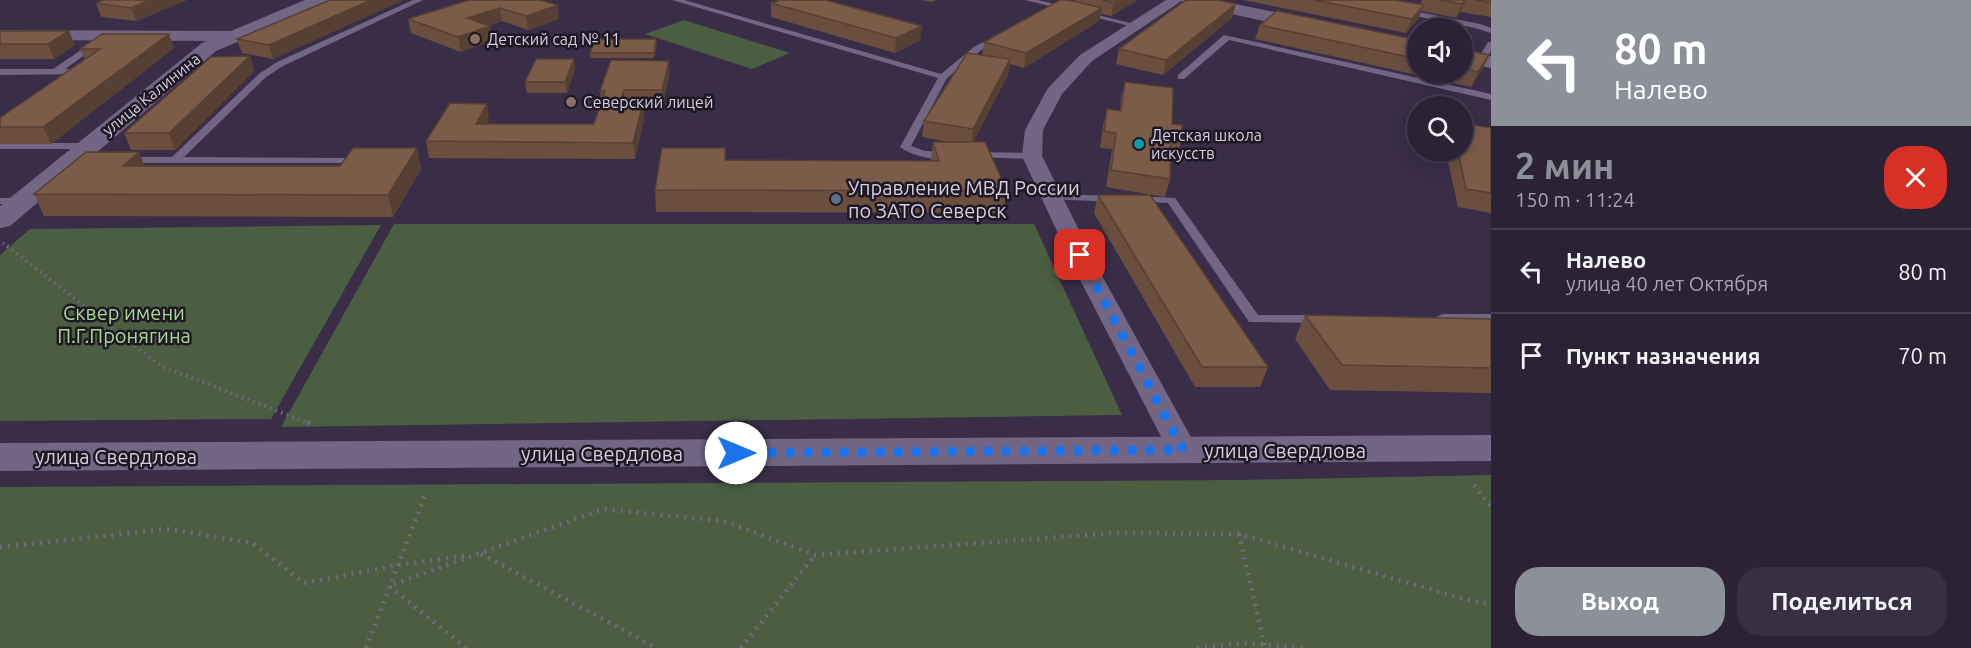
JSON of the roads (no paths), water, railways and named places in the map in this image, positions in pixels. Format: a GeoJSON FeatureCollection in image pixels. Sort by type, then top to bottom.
{"type":"FeatureCollection","features":[{"type":"Feature","properties":{"kind":"street","name":"улица Калинина"},"geometry":{"type":"LineString","coordinates":[[0,220],[11,201],[85,155],[209,47],[321,0]]}},
{"type":"Feature","properties":{"kind":"street"},"geometry":{"type":"LineString","coordinates":[[1176,0],[1086,58],[1054,92],[1034,130],[1032,156],[1088,272],[1183,450]]}},
{"type":"Feature","properties":{"kind":"street"},"geometry":{"type":"LineString","coordinates":[[1190,0],[1327,28]]}},
{"type":"Feature","properties":{"kind":"street"},"geometry":{"type":"LineString","coordinates":[[0,34],[231,36]]}},
{"type":"Feature","properties":{"kind":"street","name":"улица Свердлова"},"geometry":{"type":"LineString","coordinates":[[0,457],[1491,448]]}},
{"type":"Feature","properties":{"kind":"lane"},"geometry":{"type":"LineString","coordinates":[[176,160],[263,75],[280,64],[419,0]]}},
{"type":"Feature","properties":{"kind":"lane"},"geometry":{"type":"LineString","coordinates":[[676,0],[943,77]]}},
{"type":"Feature","properties":{"kind":"lane"},"geometry":{"type":"LineString","coordinates":[[1029,0],[1138,26]]}},
{"type":"Feature","properties":{"kind":"lane"},"geometry":{"type":"LineString","coordinates":[[1046,12],[1056,7]]}},
{"type":"Feature","properties":{"kind":"lane"},"geometry":{"type":"LineString","coordinates":[[1389,9],[1477,26],[1491,31]]}},
{"type":"Feature","properties":{"kind":"lane"},"geometry":{"type":"LineString","coordinates":[[956,155],[924,154],[905,147],[943,77],[977,49],[1006,33]]}},
{"type":"Feature","properties":{"kind":"lane"},"geometry":{"type":"LineString","coordinates":[[55,72],[110,35]]}},
{"type":"Feature","properties":{"kind":"lane"},"geometry":{"type":"LineString","coordinates":[[1181,77],[1227,37],[1491,97]]}},
{"type":"Feature","properties":{"kind":"lane"},"geometry":{"type":"LineString","coordinates":[[0,72],[87,72],[67,85]]}},
{"type":"Feature","properties":{"kind":"lane"},"geometry":{"type":"LineString","coordinates":[[0,146],[85,155]]}},
{"type":"Feature","properties":{"kind":"lane"},"geometry":{"type":"LineString","coordinates":[[967,155],[1032,156]]}},
{"type":"Feature","properties":{"kind":"lane"},"geometry":{"type":"LineString","coordinates":[[118,160],[375,161]]}},
{"type":"Feature","properties":{"kind":"lane"},"geometry":{"type":"LineString","coordinates":[[1052,197],[1171,200],[1254,319],[1337,319]]}},
{"type":"Feature","properties":{"kind":"lane"},"geometry":{"type":"LineString","coordinates":[[1432,318],[1491,318]]}},
{"type":"Feature","properties":{"kind":"place","name":"Детский сад № 11"},"geometry":{"type":"Point","coordinates":[475,39]}},
{"type":"Feature","properties":{"kind":"place","name":"Северский лицей"},"geometry":{"type":"Point","coordinates":[571,102]}},
{"type":"Feature","properties":{"kind":"place","name":"Детская школа искусств"},"geometry":{"type":"Point","coordinates":[1139,144]}},
{"type":"Feature","properties":{"kind":"place","name":"Управление МВД России по ЗАТО Северск"},"geometry":{"type":"Point","coordinates":[836,199]}},
{"type":"Feature","properties":{"kind":"park label","name":"Сквер имени П.Г.Пронягина"},"geometry":{"type":"Point","coordinates":[124,324]}}]}
